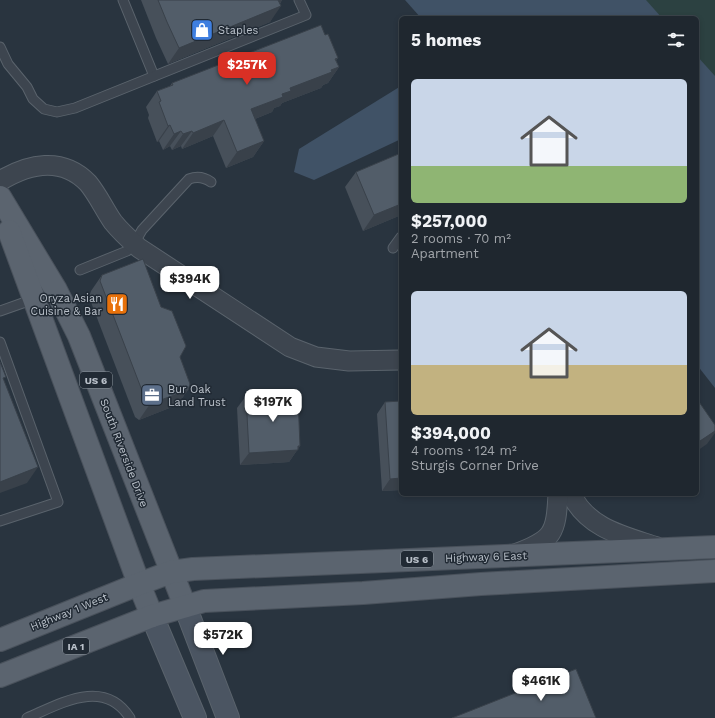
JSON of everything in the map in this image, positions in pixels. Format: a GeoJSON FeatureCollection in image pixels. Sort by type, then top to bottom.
{"type":"FeatureCollection","features":[{"type":"Feature","properties":{"kind":"main road","name":"South Riverside Drive"},"geometry":{"type":"LineString","coordinates":[[0,197],[56,290],[79,336],[228,718]]}},
{"type":"Feature","properties":{"kind":"main road","name":"US 6"},"geometry":{"type":"LineString","coordinates":[[0,206],[152,616]]}},
{"type":"Feature","properties":{"kind":"main road","name":"Highway 6 East"},"geometry":{"type":"LineString","coordinates":[[139,584],[171,572],[193,569],[715,547]]}},
{"type":"Feature","properties":{"kind":"main road"},"geometry":{"type":"LineString","coordinates":[[195,718],[152,616],[204,601],[232,598],[363,593],[715,571]]}},
{"type":"Feature","properties":{"kind":"main road","name":"Highway 1 West"},"geometry":{"type":"LineString","coordinates":[[0,640],[139,584]]}},
{"type":"Feature","properties":{"kind":"main road","name":"IA 1"},"geometry":{"type":"LineString","coordinates":[[0,676],[152,616]]}},
{"type":"Feature","properties":{"kind":"street"},"geometry":{"type":"LineString","coordinates":[[0,181],[15,171],[27,167],[46,165],[60,167],[87,182],[100,199],[112,220],[134,244],[161,264],[290,347],[316,357],[349,361],[399,360]]}},
{"type":"Feature","properties":{"kind":"street"},"geometry":{"type":"LineString","coordinates":[[510,556],[538,544],[550,535],[556,524],[558,515],[558,496]]}},
{"type":"Feature","properties":{"kind":"street"},"geometry":{"type":"LineString","coordinates":[[572,496],[583,514],[609,531],[664,550]]}},
{"type":"Feature","properties":{"kind":"lane"},"geometry":{"type":"LineString","coordinates":[[123,0],[154,76]]}},
{"type":"Feature","properties":{"kind":"lane"},"geometry":{"type":"LineString","coordinates":[[0,47],[8,64],[27,86],[33,99],[49,111],[57,112],[75,108],[306,15],[299,0]]}},
{"type":"Feature","properties":{"kind":"lane"},"geometry":{"type":"LineString","coordinates":[[80,270],[119,255],[134,244],[142,230],[185,182],[196,177],[203,178],[211,182]]}},
{"type":"Feature","properties":{"kind":"lane"},"geometry":{"type":"LineString","coordinates":[[393,248],[399,240]]}},
{"type":"Feature","properties":{"kind":"lane"},"geometry":{"type":"LineString","coordinates":[[0,311],[34,299]]}},
{"type":"Feature","properties":{"kind":"lane"},"geometry":{"type":"LineString","coordinates":[[0,342],[58,502],[0,521]]}},
{"type":"Feature","properties":{"kind":"lane"},"geometry":{"type":"LineString","coordinates":[[27,718],[77,697],[90,696],[104,697],[116,703],[130,718]]}},
{"type":"Feature","properties":{"kind":"green space"},"geometry":{"type":"Polygon","coordinates":[[[613,0],[715,0],[715,113],[699,95],[699,16],[627,16],[613,0]]]}},
{"type":"Feature","properties":{"kind":"water"},"geometry":{"type":"Polygon","coordinates":[[[405,0],[646,0],[660,16],[419,16],[405,0]]]}},
{"type":"Feature","properties":{"kind":"water"},"geometry":{"type":"Polygon","coordinates":[[[699,58],[715,76],[715,388],[699,368],[699,58]]]}},
{"type":"Feature","properties":{"kind":"water"},"geometry":{"type":"Polygon","coordinates":[[[399,87],[399,140],[314,180],[294,172],[299,149],[399,87]]]}},
{"type":"Feature","properties":{"kind":"building","name":"Staples"},"geometry":{"type":"Polygon","coordinates":[[[158,0],[278,0],[281,6],[179,48],[158,0]]]}},
{"type":"Feature","properties":{"kind":"building"},"geometry":{"type":"Polygon","coordinates":[[[321,25],[325,35],[328,34],[338,58],[335,59],[339,67],[331,70],[332,72],[290,88],[291,91],[282,94],[283,97],[251,109],[264,141],[237,152],[224,120],[193,133],[192,131],[183,134],[181,131],[174,134],[170,125],[168,126],[159,102],[161,101],[157,91],[173,85],[172,83],[321,25]]]}},
{"type":"Feature","properties":{"kind":"building"},"geometry":{"type":"Polygon","coordinates":[[[399,154],[399,205],[374,215],[356,172],[399,154]]]}},
{"type":"Feature","properties":{"kind":"building"},"geometry":{"type":"Polygon","coordinates":[[[143,259],[161,307],[172,311],[186,346],[180,357],[190,384],[188,390],[150,404],[146,401],[100,281],[102,275],[143,259]]]}},
{"type":"Feature","properties":{"kind":"building"},"geometry":{"type":"Polygon","coordinates":[[[0,362],[6,377],[3,378],[38,467],[0,482],[0,362]]]}},
{"type":"Feature","properties":{"kind":"building"},"geometry":{"type":"Polygon","coordinates":[[[295,393],[295,399],[298,398],[300,446],[298,446],[298,450],[249,453],[246,396],[295,393]]]}},
{"type":"Feature","properties":{"kind":"building"},"geometry":{"type":"Polygon","coordinates":[[[399,401],[399,478],[390,479],[385,402],[399,401]]]}},
{"type":"Feature","properties":{"kind":"building"},"geometry":{"type":"Polygon","coordinates":[[[699,402],[715,425],[715,431],[699,442],[699,402]]]}},
{"type":"Feature","properties":{"kind":"building"},"geometry":{"type":"Polygon","coordinates":[[[576,669],[596,718],[452,718],[576,669]]]}},
{"type":"Feature","properties":{"kind":"place","name":"Staples"},"geometry":{"type":"Point","coordinates":[202,30]}},
{"type":"Feature","properties":{"kind":"place","name":"Oryza Asian Cuisine & Bar"},"geometry":{"type":"Point","coordinates":[117,304]}},
{"type":"Feature","properties":{"kind":"place","name":"Bur Oak Land Trust"},"geometry":{"type":"Point","coordinates":[152,395]}}]}
